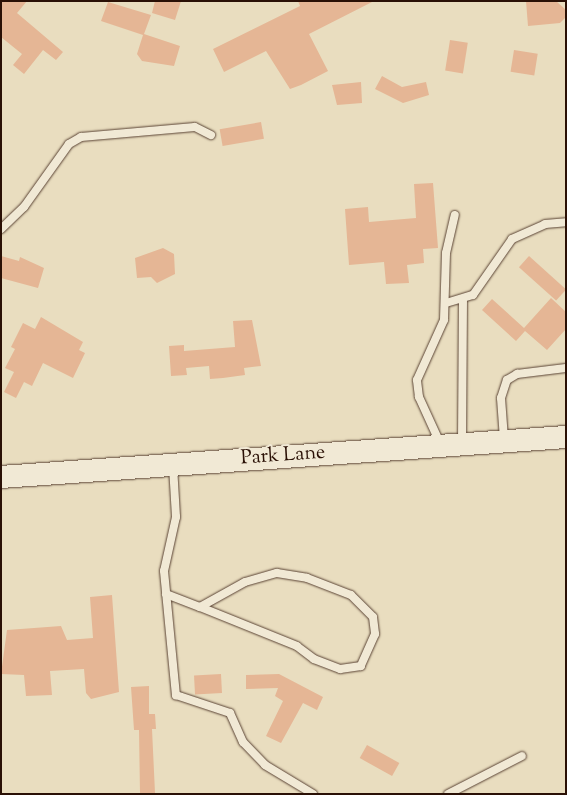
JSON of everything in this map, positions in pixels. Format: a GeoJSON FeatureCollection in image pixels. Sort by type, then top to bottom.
{"type":"FeatureCollection","features":[{"type":"Feature","properties":{"kind":"street","name":"Park Lane"},"geometry":{"type":"LineString","coordinates":[[1,477],[566,437]]}},
{"type":"Feature","properties":{"kind":"lane"},"geometry":{"type":"LineString","coordinates":[[1,229],[75,140],[195,127],[211,135]]}},
{"type":"Feature","properties":{"kind":"lane"},"geometry":{"type":"LineString","coordinates":[[451,444],[419,397],[417,380],[440,331],[446,303],[446,253],[455,215]]}},
{"type":"Feature","properties":{"kind":"lane"},"geometry":{"type":"LineString","coordinates":[[446,303],[463,300],[484,281],[512,239],[545,224],[566,222]]}},
{"type":"Feature","properties":{"kind":"lane"},"geometry":{"type":"LineString","coordinates":[[451,444],[459,384],[463,300]]}},
{"type":"Feature","properties":{"kind":"lane"},"geometry":{"type":"LineString","coordinates":[[504,442],[501,398],[507,380],[517,374],[566,368]]}},
{"type":"Feature","properties":{"kind":"lane"},"geometry":{"type":"LineString","coordinates":[[173,464],[176,517],[164,571],[176,695],[230,713],[243,742],[265,765],[313,794]]}},
{"type":"Feature","properties":{"kind":"lane"},"geometry":{"type":"LineString","coordinates":[[166,594],[297,646],[314,659],[340,669],[361,666],[375,634],[373,617],[351,595],[307,578],[277,573],[245,582],[200,607]]}},
{"type":"Feature","properties":{"kind":"lane"},"geometry":{"type":"LineString","coordinates":[[448,794],[522,756]]}},
{"type":"Feature","properties":{"kind":"building"},"geometry":{"type":"Polygon","coordinates":[[[1,1],[27,1],[17,13],[63,52],[56,60],[43,50],[24,74],[13,65],[22,54],[1,37],[1,1]]]}},
{"type":"Feature","properties":{"kind":"building"},"geometry":{"type":"Polygon","coordinates":[[[155,1],[181,1],[175,20],[152,13],[155,1]]]}},
{"type":"Feature","properties":{"kind":"building"},"geometry":{"type":"Polygon","coordinates":[[[298,1],[374,1],[309,34],[328,71],[301,85],[290,89],[266,51],[224,72],[213,49],[300,6],[298,1]]]}},
{"type":"Feature","properties":{"kind":"building"},"geometry":{"type":"Polygon","coordinates":[[[526,1],[556,1],[566,10],[566,17],[560,23],[528,26],[526,1]]]}},
{"type":"Feature","properties":{"kind":"building"},"geometry":{"type":"Polygon","coordinates":[[[108,2],[151,15],[144,34],[180,46],[174,66],[142,61],[137,54],[143,35],[101,21],[108,2]]]}},
{"type":"Feature","properties":{"kind":"building"},"geometry":{"type":"Polygon","coordinates":[[[450,40],[468,43],[463,73],[445,71],[450,40]]]}},
{"type":"Feature","properties":{"kind":"building"},"geometry":{"type":"Polygon","coordinates":[[[514,50],[538,54],[534,75],[511,72],[514,50]]]}},
{"type":"Feature","properties":{"kind":"building"},"geometry":{"type":"Polygon","coordinates":[[[382,76],[402,87],[426,82],[429,95],[403,103],[375,89],[382,76]]]}},
{"type":"Feature","properties":{"kind":"building"},"geometry":{"type":"Polygon","coordinates":[[[361,82],[362,103],[337,105],[332,85],[361,82]]]}},
{"type":"Feature","properties":{"kind":"building"},"geometry":{"type":"Polygon","coordinates":[[[261,122],[264,139],[223,146],[220,129],[261,122]]]}},
{"type":"Feature","properties":{"kind":"building"},"geometry":{"type":"Polygon","coordinates":[[[433,183],[438,248],[423,249],[424,263],[407,265],[409,283],[386,284],[384,262],[349,265],[345,209],[368,207],[369,222],[416,218],[414,184],[433,183]]]}},
{"type":"Feature","properties":{"kind":"building"},"geometry":{"type":"Polygon","coordinates":[[[163,248],[174,254],[175,274],[157,283],[151,277],[137,278],[135,258],[163,248]]]}},
{"type":"Feature","properties":{"kind":"building"},"geometry":{"type":"Polygon","coordinates":[[[1,256],[19,261],[20,257],[44,268],[38,288],[1,278],[1,256]]]}},
{"type":"Feature","properties":{"kind":"building"},"geometry":{"type":"Polygon","coordinates":[[[529,256],[566,289],[556,301],[519,267],[529,256]]]}},
{"type":"Feature","properties":{"kind":"building"},"geometry":{"type":"Polygon","coordinates":[[[551,298],[566,312],[566,329],[547,350],[525,331],[516,341],[482,310],[492,299],[524,328],[551,298]]]}},
{"type":"Feature","properties":{"kind":"building"},"geometry":{"type":"Polygon","coordinates":[[[41,317],[83,342],[79,350],[85,353],[73,378],[43,363],[32,386],[24,382],[16,398],[4,392],[14,372],[5,368],[15,349],[11,347],[23,323],[35,329],[41,317]]]}},
{"type":"Feature","properties":{"kind":"building"},"geometry":{"type":"Polygon","coordinates":[[[252,320],[261,366],[244,368],[245,375],[223,378],[210,379],[209,366],[186,368],[187,375],[171,376],[169,346],[184,345],[184,351],[235,347],[233,321],[252,320]]]}},
{"type":"Feature","properties":{"kind":"building"},"geometry":{"type":"Polygon","coordinates":[[[112,595],[119,692],[91,699],[86,693],[84,669],[50,671],[52,695],[26,696],[24,675],[1,674],[7,630],[61,626],[67,640],[93,638],[90,597],[112,595]]]}},
{"type":"Feature","properties":{"kind":"building"},"geometry":{"type":"Polygon","coordinates":[[[221,674],[222,693],[195,694],[194,675],[221,674]]]}},
{"type":"Feature","properties":{"kind":"building"},"geometry":{"type":"Polygon","coordinates":[[[279,674],[323,697],[317,710],[303,703],[281,743],[266,736],[283,701],[275,696],[278,688],[246,689],[246,675],[279,674]]]}},
{"type":"Feature","properties":{"kind":"building"},"geometry":{"type":"Polygon","coordinates":[[[149,686],[149,714],[155,714],[156,729],[152,729],[155,793],[140,793],[139,730],[134,730],[131,687],[149,686]]]}},
{"type":"Feature","properties":{"kind":"building"},"geometry":{"type":"Polygon","coordinates":[[[367,745],[399,763],[392,776],[360,758],[367,745]]]}}]}
